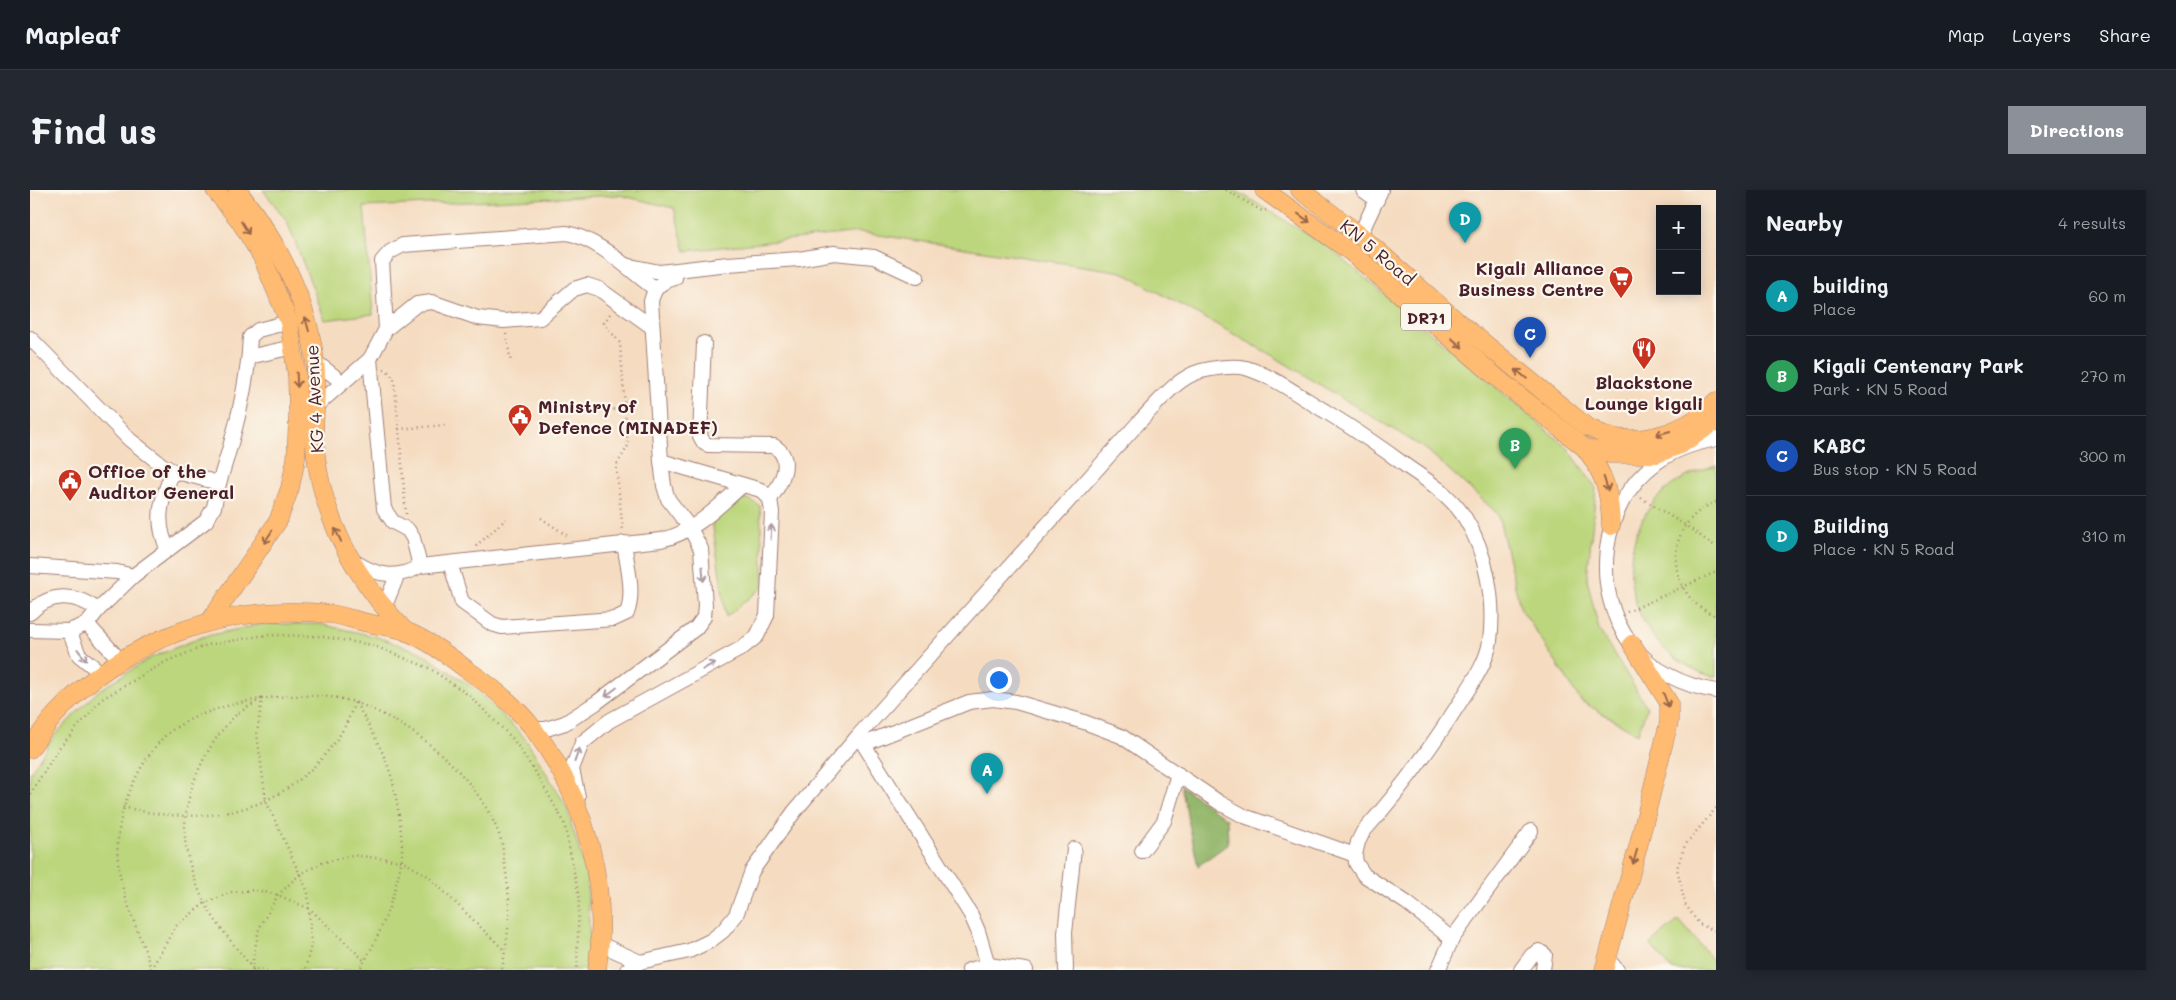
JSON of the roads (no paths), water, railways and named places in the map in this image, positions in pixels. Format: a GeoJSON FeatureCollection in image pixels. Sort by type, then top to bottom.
{"type":"FeatureCollection","features":[{"type":"Feature","properties":{"kind":"main road","name":"KG 4 Avenue"},"geometry":{"type":"LineString","coordinates":[[210,621],[248,568],[278,521],[290,488],[296,459],[298,416],[294,347],[289,322],[262,257],[240,221],[215,190]]}},
{"type":"Feature","properties":{"kind":"main road","name":"KG 4 Avenue"},"geometry":{"type":"LineString","coordinates":[[237,190],[257,215],[280,253],[301,300],[316,362],[315,448],[332,522],[348,556],[384,608],[406,632]]}},
{"type":"Feature","properties":{"kind":"main road","name":"KN 5 Road"},"geometry":{"type":"LineString","coordinates":[[1264,190],[1351,252],[1502,382],[1585,448]]}},
{"type":"Feature","properties":{"kind":"main road","name":"KN 5 Road"},"geometry":{"type":"LineString","coordinates":[[1300,190],[1360,235],[1456,320],[1587,427],[1605,435],[1618,437],[1630,438],[1658,435],[1684,426],[1713,411]]}},
{"type":"Feature","properties":{"kind":"main road","name":"DR71"},"geometry":{"type":"LineString","coordinates":[[1585,448],[1610,454],[1656,454],[1680,445],[1713,411]]}},
{"type":"Feature","properties":{"kind":"main road"},"geometry":{"type":"LineString","coordinates":[[1585,448],[1602,473],[1608,488],[1611,526]]}},
{"type":"Feature","properties":{"kind":"main road"},"geometry":{"type":"LineString","coordinates":[[30,749],[55,715],[101,673],[120,660],[164,637],[210,621],[270,612],[331,614],[406,632],[446,654],[495,689],[534,729],[563,774],[583,819],[597,878],[600,938],[597,970]]}},
{"type":"Feature","properties":{"kind":"main road"},"geometry":{"type":"LineString","coordinates":[[1609,966],[1669,722],[1669,703],[1632,644]]}},
{"type":"Feature","properties":{"kind":"street"},"geometry":{"type":"LineString","coordinates":[[1360,235],[1379,195],[1363,190]]}},
{"type":"Feature","properties":{"kind":"street"},"geometry":{"type":"LineString","coordinates":[[386,329],[382,261],[390,252],[403,245],[567,233],[581,236],[593,242],[655,289]]}},
{"type":"Feature","properties":{"kind":"street"},"geometry":{"type":"LineString","coordinates":[[622,264],[660,272],[728,264],[799,259],[834,253],[874,257],[917,277]]}},
{"type":"Feature","properties":{"kind":"street"},"geometry":{"type":"LineString","coordinates":[[534,729],[546,729],[565,722],[581,713],[696,628],[704,616],[701,549],[690,528],[668,499],[664,486],[661,461],[651,301],[655,289],[664,282],[675,278]]}},
{"type":"Feature","properties":{"kind":"street"},"geometry":{"type":"LineString","coordinates":[[420,566],[413,538],[408,530],[393,522],[384,509],[370,364],[386,329],[417,304],[432,302],[478,318],[504,321],[540,318],[574,289],[587,285],[599,289],[652,327]]}},
{"type":"Feature","properties":{"kind":"street"},"geometry":{"type":"LineString","coordinates":[[30,630],[69,631],[87,624],[98,610],[133,576],[206,522],[214,507],[219,483],[234,434],[249,357],[250,337],[253,332],[289,322]]}},
{"type":"Feature","properties":{"kind":"street"},"geometry":{"type":"LineString","coordinates":[[30,338],[130,440],[162,465],[173,472],[219,483]]}},
{"type":"Feature","properties":{"kind":"street"},"geometry":{"type":"LineString","coordinates":[[704,343],[700,436],[704,443],[708,445],[774,446],[780,450],[784,456],[784,476],[770,499]]}},
{"type":"Feature","properties":{"kind":"street"},"geometry":{"type":"LineString","coordinates":[[249,357],[294,347]]}},
{"type":"Feature","properties":{"kind":"street"},"geometry":{"type":"LineString","coordinates":[[316,362],[342,382]]}},
{"type":"Feature","properties":{"kind":"street"},"geometry":{"type":"LineString","coordinates":[[316,406],[342,382],[370,364]]}},
{"type":"Feature","properties":{"kind":"street"},"geometry":{"type":"LineString","coordinates":[[627,970],[640,962],[690,951],[710,942],[723,931],[736,915],[752,871],[794,812],[861,740],[1140,420],[1187,376],[1202,371],[1243,368],[1282,384],[1346,424],[1389,452],[1446,495],[1464,516],[1473,532],[1484,560],[1489,596],[1490,643],[1484,660],[1450,718],[1412,771],[1364,832],[1358,842],[1355,855],[1356,862],[1364,875],[1407,903],[1452,939]]}},
{"type":"Feature","properties":{"kind":"street"},"geometry":{"type":"LineString","coordinates":[[1716,439],[1691,444],[1656,462],[1628,491],[1611,526],[1604,567],[1612,608],[1632,644],[1660,671],[1695,688],[1716,691]]}},
{"type":"Feature","properties":{"kind":"street"},"geometry":{"type":"LineString","coordinates":[[583,819],[572,769],[582,742],[609,721],[742,648],[757,636],[767,615],[772,512],[770,499],[761,490],[661,461]]}},
{"type":"Feature","properties":{"kind":"street"},"geometry":{"type":"LineString","coordinates":[[168,550],[161,535],[159,519],[165,490],[173,472]]}},
{"type":"Feature","properties":{"kind":"street"},"geometry":{"type":"LineString","coordinates":[[348,556],[368,570],[397,576],[409,573],[420,566],[672,537],[690,528],[743,485]]}},
{"type":"Feature","properties":{"kind":"street"},"geometry":{"type":"LineString","coordinates":[[450,564],[462,602],[492,624],[502,627],[614,619],[627,613],[630,604],[629,577],[624,543]]}},
{"type":"Feature","properties":{"kind":"street"},"geometry":{"type":"LineString","coordinates":[[30,566],[117,572],[133,576]]}},
{"type":"Feature","properties":{"kind":"street"},"geometry":{"type":"LineString","coordinates":[[384,608],[397,576]]}},
{"type":"Feature","properties":{"kind":"street"},"geometry":{"type":"LineString","coordinates":[[30,614],[38,605],[61,596],[75,597],[88,602],[98,610]]}},
{"type":"Feature","properties":{"kind":"street"},"geometry":{"type":"LineString","coordinates":[[87,624],[120,660]]}},
{"type":"Feature","properties":{"kind":"street"},"geometry":{"type":"LineString","coordinates":[[69,631],[79,655],[101,673]]}},
{"type":"Feature","properties":{"kind":"street"},"geometry":{"type":"LineString","coordinates":[[861,740],[969,702],[993,699],[1016,702],[1122,736],[1220,803],[1244,816],[1355,855]]}},
{"type":"Feature","properties":{"kind":"street"},"geometry":{"type":"LineString","coordinates":[[861,740],[971,915],[988,965]]}},
{"type":"Feature","properties":{"kind":"street"},"geometry":{"type":"LineString","coordinates":[[1142,851],[1164,820],[1178,774]]}},
{"type":"Feature","properties":{"kind":"street"},"geometry":{"type":"LineString","coordinates":[[1438,970],[1452,939],[1531,831]]}},
{"type":"Feature","properties":{"kind":"street"},"geometry":{"type":"LineString","coordinates":[[1066,970],[1065,933],[1074,848]]}},
{"type":"Feature","properties":{"kind":"street"},"geometry":{"type":"LineString","coordinates":[[600,938],[600,944],[640,962]]}},
{"type":"Feature","properties":{"kind":"street"},"geometry":{"type":"LineString","coordinates":[[1521,970],[1532,955],[1539,951],[1545,955],[1543,970]]}},
{"type":"Feature","properties":{"kind":"street"},"geometry":{"type":"LineString","coordinates":[[969,970],[988,965],[1026,970]]}},
{"type":"Feature","properties":{"kind":"place","name":"Building"},"geometry":{"type":"Point","coordinates":[1465,243]}},
{"type":"Feature","properties":{"kind":"place","name":"Kigali Alliance Business Centre"},"geometry":{"type":"Point","coordinates":[1621,299]}},
{"type":"Feature","properties":{"kind":"place","name":"KABC"},"geometry":{"type":"Point","coordinates":[1530,358]}},
{"type":"Feature","properties":{"kind":"place","name":"Blackstone Lounge kigali"},"geometry":{"type":"Point","coordinates":[1644,370]}},
{"type":"Feature","properties":{"kind":"place","name":"Ministry of Defence (MINADEF)"},"geometry":{"type":"Point","coordinates":[520,437]}},
{"type":"Feature","properties":{"kind":"place","name":"Kigali Centenary Park"},"geometry":{"type":"Point","coordinates":[1515,469]}},
{"type":"Feature","properties":{"kind":"place","name":"Office of the Auditor General"},"geometry":{"type":"Point","coordinates":[70,502]}},
{"type":"Feature","properties":{"kind":"place","name":"building"},"geometry":{"type":"Point","coordinates":[987,794]}}]}
